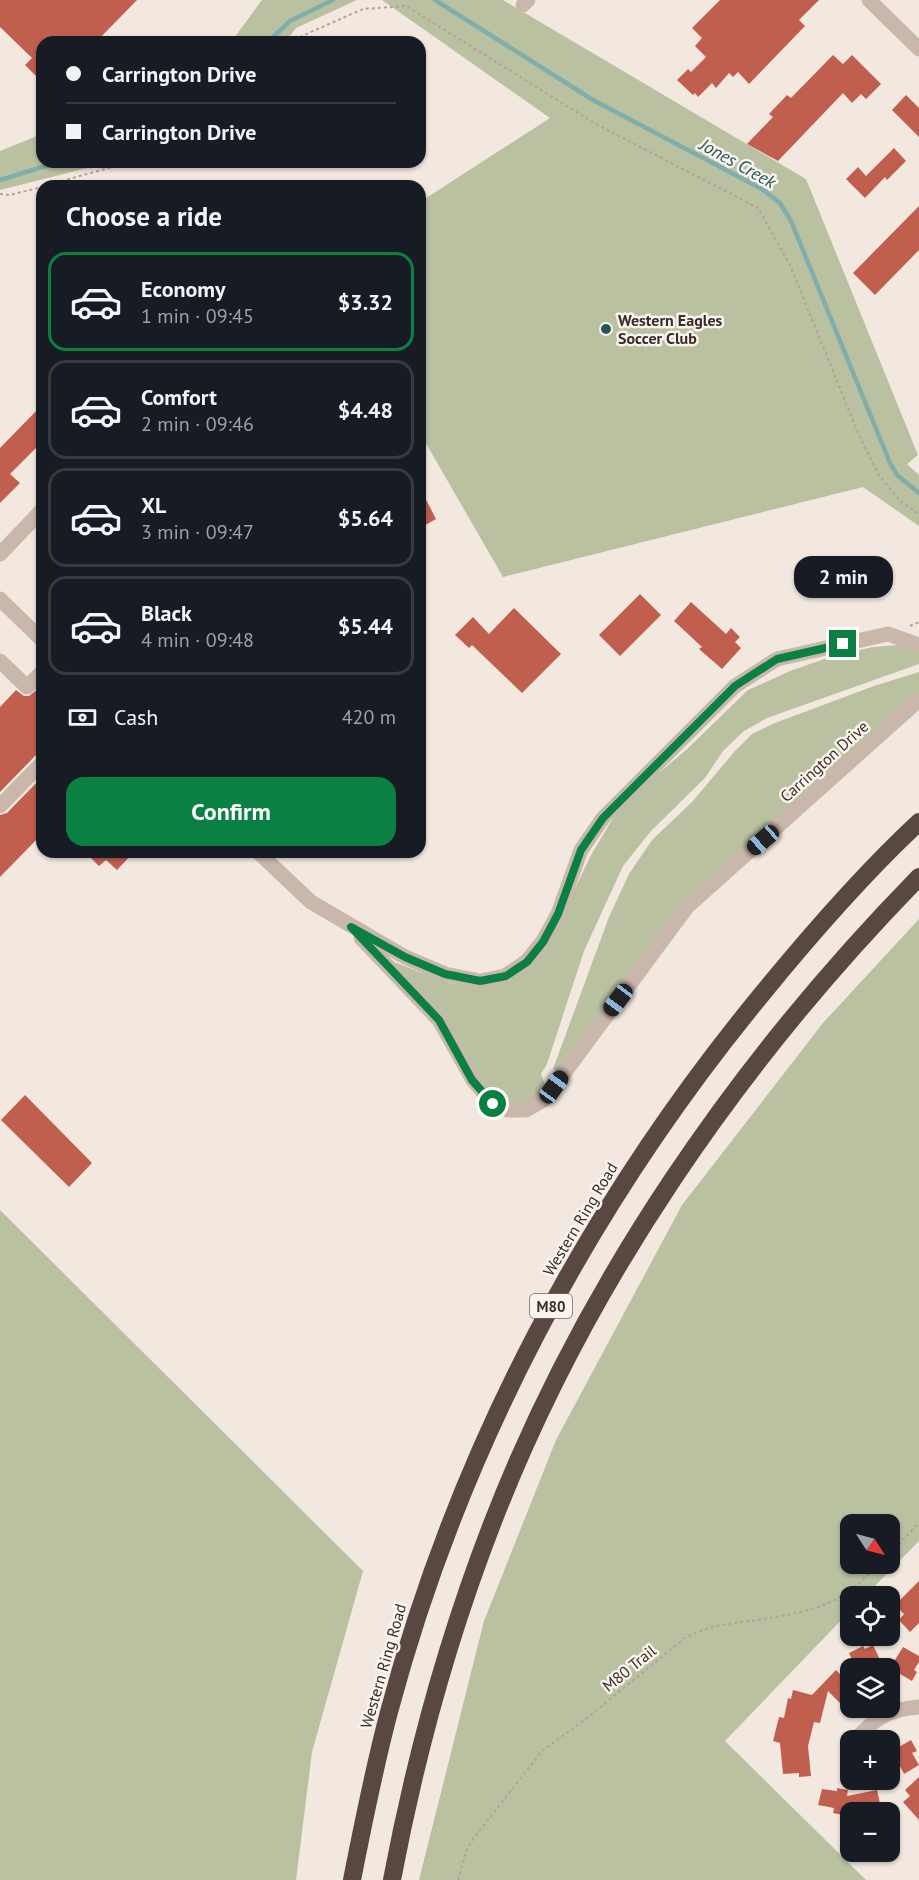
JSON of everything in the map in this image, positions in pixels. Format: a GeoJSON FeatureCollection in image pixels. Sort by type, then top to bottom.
{"type":"FeatureCollection","features":[{"type":"Feature","properties":{"kind":"highway","name":"Western Ring Road"},"geometry":{"type":"LineString","coordinates":[[352,1880],[389,1710],[431,1578],[495,1418],[552,1305],[620,1187],[654,1136],[721,1045],[823,922],[919,822]]}},
{"type":"Feature","properties":{"kind":"highway","name":"M80"},"geometry":{"type":"LineString","coordinates":[[392,1880],[406,1805],[431,1705],[475,1569],[536,1423],[587,1322],[655,1208],[745,1079],[826,978],[919,877]]}},
{"type":"Feature","properties":{"kind":"street"},"geometry":{"type":"LineString","coordinates":[[869,0],[919,49]]}},
{"type":"Feature","properties":{"kind":"street"},"geometry":{"type":"LineString","coordinates":[[0,554],[36,516]]}},
{"type":"Feature","properties":{"kind":"street"},"geometry":{"type":"LineString","coordinates":[[0,598],[36,634]]}},
{"type":"Feature","properties":{"kind":"street","name":"Carrington Drive"},"geometry":{"type":"LineString","coordinates":[[264,858],[311,902],[405,957],[445,974],[480,981],[506,976],[527,962],[543,942],[558,914],[581,850],[603,818],[735,686],[777,659],[888,634],[919,645]]}},
{"type":"Feature","properties":{"kind":"street"},"geometry":{"type":"LineString","coordinates":[[0,661],[27,687],[36,678]]}},
{"type":"Feature","properties":{"kind":"street","name":"Carrington Drive"},"geometry":{"type":"LineString","coordinates":[[351,927],[439,1020],[472,1080],[493,1104],[508,1110],[526,1110],[545,1099],[687,907],[919,700]]}},
{"type":"Feature","properties":{"kind":"street"},"geometry":{"type":"LineString","coordinates":[[0,806],[36,769]]}},
{"type":"Feature","properties":{"kind":"street"},"geometry":{"type":"LineString","coordinates":[[863,1730],[888,1713],[900,1708],[919,1707]]}},
{"type":"Feature","properties":{"kind":"path"},"geometry":{"type":"LineString","coordinates":[[302,36],[363,9],[406,6],[596,124],[758,208],[790,265],[858,433],[879,475],[900,501],[919,514]]}},
{"type":"Feature","properties":{"kind":"path"},"geometry":{"type":"LineString","coordinates":[[65,180],[108,168]]}},
{"type":"Feature","properties":{"kind":"path"},"geometry":{"type":"LineString","coordinates":[[0,194],[10,195],[36,188]]}},
{"type":"Feature","properties":{"kind":"path"},"geometry":{"type":"LineString","coordinates":[[900,1543],[919,1523]]}},
{"type":"Feature","properties":{"kind":"path","name":"M80 Trail"},"geometry":{"type":"LineString","coordinates":[[458,1880],[466,1851],[473,1839],[542,1751],[587,1718],[685,1638],[700,1630],[720,1624],[770,1618],[818,1606],[843,1596],[868,1574]]}},
{"type":"Feature","properties":{"kind":"green space"},"geometry":{"type":"Polygon","coordinates":[[[262,0],[357,0],[296,28],[290,36],[235,36],[262,0]]]}},
{"type":"Feature","properties":{"kind":"green space","name":"Western Eagles Soccer Club"},"geometry":{"type":"Polygon","coordinates":[[[382,0],[503,0],[806,179],[918,455],[907,464],[919,475],[919,526],[863,487],[503,577],[426,443],[426,198],[550,118],[382,0]]]}},
{"type":"Feature","properties":{"kind":"green space"},"geometry":{"type":"Polygon","coordinates":[[[36,136],[36,168],[87,168],[0,190],[0,151],[36,136]]]}},
{"type":"Feature","properties":{"kind":"green space"},"geometry":{"type":"Polygon","coordinates":[[[899,645],[919,652],[919,664],[767,718],[744,731],[723,751],[705,778],[651,831],[623,866],[584,951],[547,1064],[541,1074],[548,1092],[526,1110],[493,1104],[391,961],[450,983],[474,986],[521,972],[572,895],[590,857],[610,823],[630,797],[685,751],[748,690],[790,671],[833,656],[873,647],[899,645]]]}},
{"type":"Feature","properties":{"kind":"green space"},"geometry":{"type":"Polygon","coordinates":[[[919,672],[919,700],[711,883],[563,1075],[553,1069],[609,917],[629,874],[652,840],[692,802],[752,734],[775,723],[874,686],[919,672]]]}},
{"type":"Feature","properties":{"kind":"green space"},"geometry":{"type":"Polygon","coordinates":[[[919,919],[919,1541],[900,1560],[900,1514],[840,1514],[840,1574],[887,1574],[875,1586],[840,1586],[840,1621],[725,1741],[840,1854],[840,1862],[848,1862],[866,1880],[419,1880],[484,1621],[556,1440],[682,1205],[823,1023],[919,919]]]}},
{"type":"Feature","properties":{"kind":"green space"},"geometry":{"type":"Polygon","coordinates":[[[0,1210],[363,1571],[312,1752],[296,1880],[0,1880],[0,1210]]]}},
{"type":"Feature","properties":{"kind":"building"},"geometry":{"type":"Polygon","coordinates":[[[0,0],[137,0],[102,36],[36,36],[36,76],[25,65],[32,58],[0,27],[0,0]]]}},
{"type":"Feature","properties":{"kind":"building"},"geometry":{"type":"Polygon","coordinates":[[[720,0],[819,0],[799,20],[805,26],[749,84],[738,72],[733,77],[729,73],[716,88],[712,83],[698,97],[677,80],[688,69],[691,72],[706,57],[695,46],[702,38],[692,28],[720,0]]]}},
{"type":"Feature","properties":{"kind":"building"},"geometry":{"type":"Polygon","coordinates":[[[833,55],[843,64],[852,55],[881,84],[866,99],[861,94],[852,103],[843,93],[778,161],[747,144],[773,117],[769,114],[787,95],[791,98],[833,55]]]}},
{"type":"Feature","properties":{"kind":"building"},"geometry":{"type":"Polygon","coordinates":[[[906,95],[919,108],[919,137],[892,110],[906,95]]]}},
{"type":"Feature","properties":{"kind":"building"},"geometry":{"type":"Polygon","coordinates":[[[894,148],[906,161],[887,180],[885,177],[865,198],[846,179],[858,167],[866,176],[894,148]]]}},
{"type":"Feature","properties":{"kind":"building"},"geometry":{"type":"Polygon","coordinates":[[[919,206],[919,250],[875,295],[853,273],[919,206]]]}},
{"type":"Feature","properties":{"kind":"building"},"geometry":{"type":"Polygon","coordinates":[[[36,411],[36,448],[10,474],[20,483],[0,503],[0,448],[36,411]]]}},
{"type":"Feature","properties":{"kind":"building"},"geometry":{"type":"Polygon","coordinates":[[[426,500],[436,519],[426,525],[426,500]]]}},
{"type":"Feature","properties":{"kind":"building"},"geometry":{"type":"Polygon","coordinates":[[[640,594],[661,615],[620,656],[599,635],[640,594]]]}},
{"type":"Feature","properties":{"kind":"building"},"geometry":{"type":"Polygon","coordinates":[[[691,602],[726,634],[731,628],[740,637],[735,642],[741,648],[722,669],[699,649],[702,647],[674,621],[691,602]]]}},
{"type":"Feature","properties":{"kind":"building"},"geometry":{"type":"Polygon","coordinates":[[[514,608],[561,654],[522,693],[472,645],[469,648],[455,635],[473,617],[489,634],[514,608]]]}},
{"type":"Feature","properties":{"kind":"building"},"geometry":{"type":"Polygon","coordinates":[[[16,690],[24,696],[29,696],[36,690],[36,756],[0,792],[0,707],[16,690]]]}},
{"type":"Feature","properties":{"kind":"building"},"geometry":{"type":"Polygon","coordinates":[[[36,783],[36,840],[0,877],[0,815],[7,813],[36,783]]]}},
{"type":"Feature","properties":{"kind":"building"},"geometry":{"type":"Polygon","coordinates":[[[91,858],[128,858],[117,870],[106,860],[99,866],[91,858]]]}},
{"type":"Feature","properties":{"kind":"building"},"geometry":{"type":"Polygon","coordinates":[[[25,1095],[92,1163],[69,1187],[1,1120],[25,1095]]]}},
{"type":"Feature","properties":{"kind":"building"},"geometry":{"type":"Polygon","coordinates":[[[919,1581],[919,1623],[910,1632],[900,1621],[904,1614],[900,1610],[900,1600],[919,1581]]]}},
{"type":"Feature","properties":{"kind":"building"},"geometry":{"type":"Polygon","coordinates":[[[863,1646],[865,1649],[873,1646],[879,1658],[851,1658],[849,1653],[863,1646]]]}},
{"type":"Feature","properties":{"kind":"building"},"geometry":{"type":"Polygon","coordinates":[[[903,1647],[919,1656],[919,1662],[914,1670],[917,1672],[912,1681],[900,1674],[900,1658],[896,1658],[903,1647]]]}},
{"type":"Feature","properties":{"kind":"building"},"geometry":{"type":"Polygon","coordinates":[[[836,1670],[840,1674],[840,1703],[828,1691],[820,1723],[814,1722],[808,1746],[811,1776],[799,1777],[799,1773],[783,1774],[780,1743],[773,1741],[779,1717],[784,1718],[788,1698],[791,1699],[793,1690],[812,1695],[836,1670]]]}},
{"type":"Feature","properties":{"kind":"building"},"geometry":{"type":"Polygon","coordinates":[[[911,1740],[917,1751],[912,1753],[919,1765],[904,1774],[900,1766],[900,1746],[911,1740]]]}},
{"type":"Feature","properties":{"kind":"building"},"geometry":{"type":"Polygon","coordinates":[[[919,1777],[919,1820],[903,1802],[910,1796],[905,1790],[919,1777]]]}},
{"type":"Feature","properties":{"kind":"building"},"geometry":{"type":"Polygon","coordinates":[[[837,1788],[848,1790],[847,1796],[877,1790],[880,1802],[840,1802],[840,1814],[833,1813],[834,1808],[818,1805],[822,1789],[837,1791],[837,1788]]]}},
{"type":"Feature","properties":{"kind":"waterway","name":"Jones Creek"},"geometry":{"type":"LineString","coordinates":[[274,36],[290,21],[333,0]]}},
{"type":"Feature","properties":{"kind":"waterway","name":"Jones Creek"},"geometry":{"type":"LineString","coordinates":[[435,0],[593,100],[762,189],[780,203],[791,221],[890,463],[897,475],[919,493]]}},
{"type":"Feature","properties":{"kind":"waterway","name":"Jones Creek"},"geometry":{"type":"LineString","coordinates":[[0,180],[39,168]]}},
{"type":"Feature","properties":{"kind":"place","name":"Western Eagles Soccer Club"},"geometry":{"type":"Point","coordinates":[606,329]}},
{"type":"Feature","properties":{"kind":"route"},"geometry":{"type":"LineString","coordinates":[[493,1104],[472,1080],[439,1020],[351,927],[405,957],[445,974],[480,981],[506,976],[527,962],[543,942],[558,914],[581,850],[603,818],[735,686],[777,659],[843,644]]}}]}
